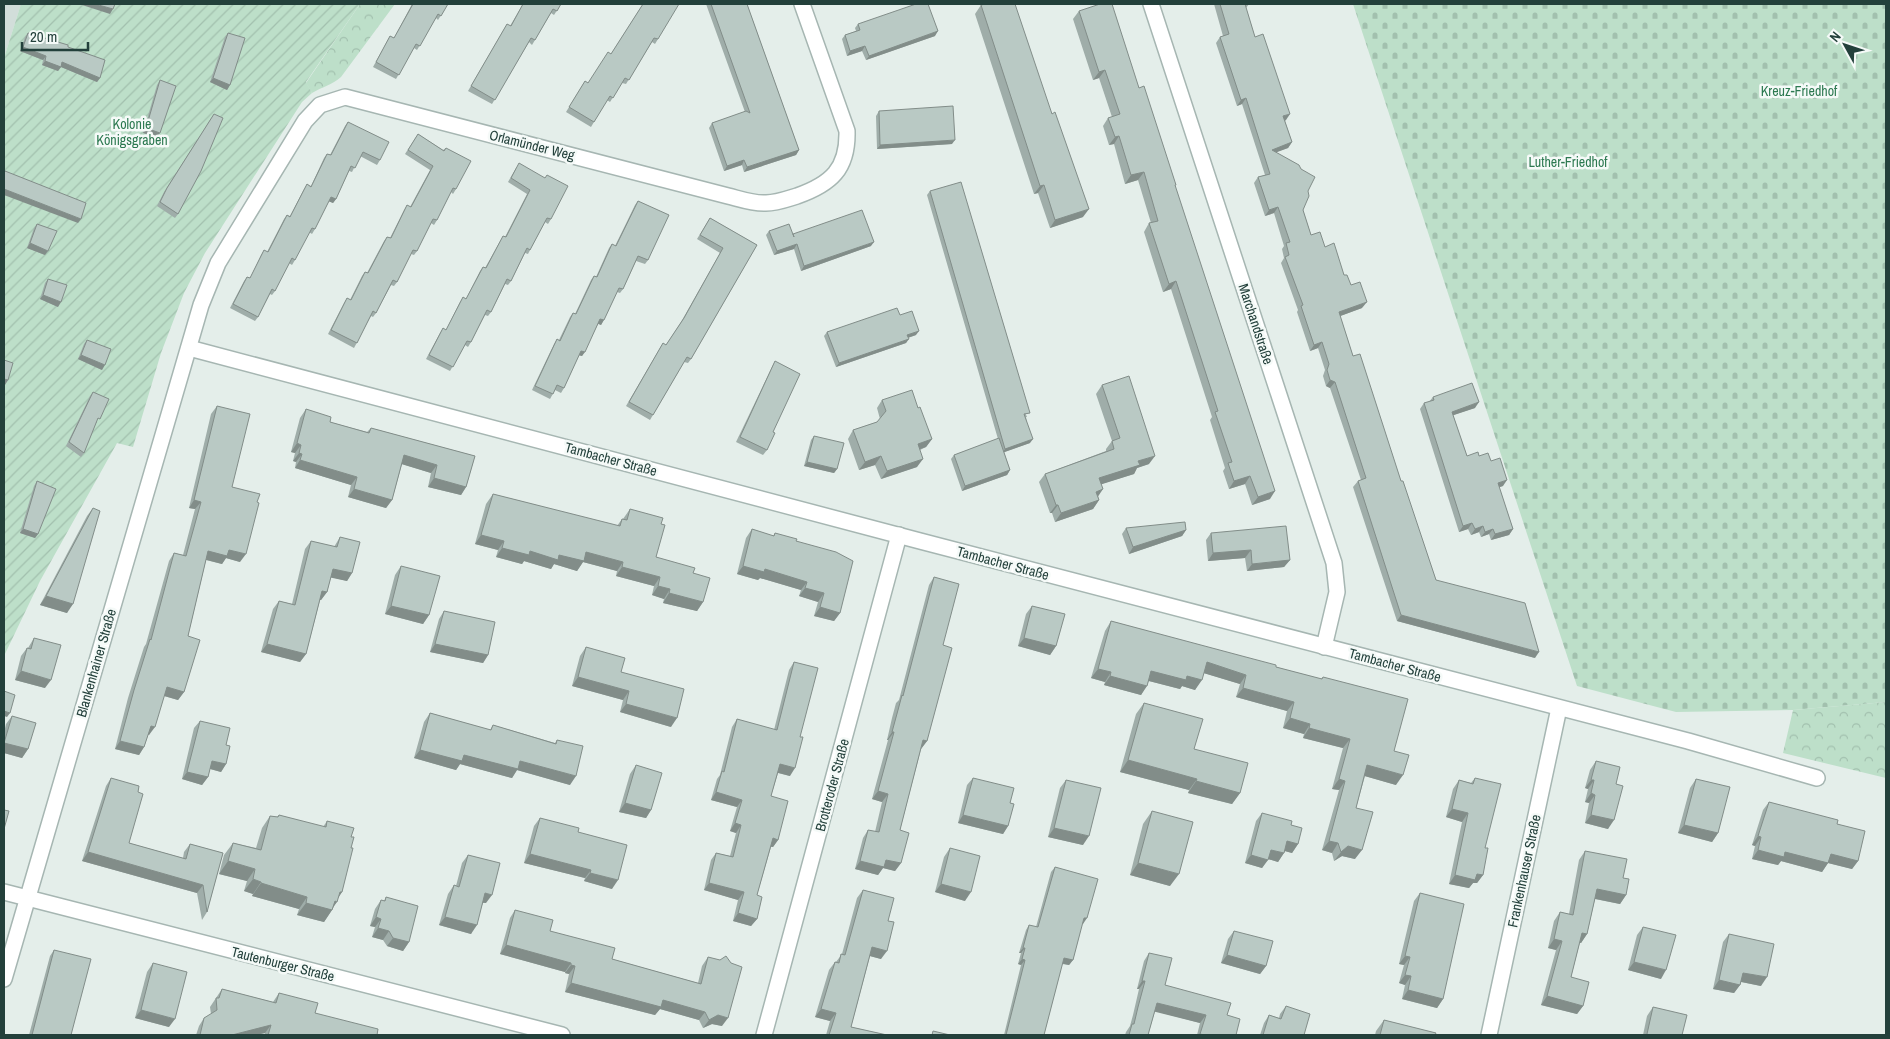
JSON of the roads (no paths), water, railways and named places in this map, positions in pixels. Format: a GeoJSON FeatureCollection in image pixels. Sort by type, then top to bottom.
{"type":"FeatureCollection","features":[{"type":"Feature","properties":{"kind":"street","name":"Orlamünder Weg"},"geometry":{"type":"LineString","coordinates":[[189,348],[201,305],[218,263],[305,121],[312,112],[328,101],[344,97],[754,202],[781,201],[819,187],[841,165],[847,147],[846,131],[802,4]]}},
{"type":"Feature","properties":{"kind":"street","name":"Marchandstraße"},"geometry":{"type":"LineString","coordinates":[[1151,4],[1334,563],[1337,592],[1324,646]]}},
{"type":"Feature","properties":{"kind":"street","name":"Tambacher Straße"},"geometry":{"type":"LineString","coordinates":[[189,348],[1688,741],[1817,778]]}},
{"type":"Feature","properties":{"kind":"street","name":"Blankenhainer Straße"},"geometry":{"type":"LineString","coordinates":[[4,979],[189,348]]}},
{"type":"Feature","properties":{"kind":"street","name":"Brotteroder Straße"},"geometry":{"type":"LineString","coordinates":[[764,1035],[899,535]]}},
{"type":"Feature","properties":{"kind":"street","name":"Frankenhauser Straße"},"geometry":{"type":"LineString","coordinates":[[1489,1035],[1559,708]]}},
{"type":"Feature","properties":{"kind":"street","name":"Tautenburger Straße"},"geometry":{"type":"LineString","coordinates":[[4,892],[562,1035]]}},
{"type":"Feature","properties":{"kind":"park label","name":"Kreuz-Friedhof"},"geometry":{"type":"Point","coordinates":[1799,91]}},
{"type":"Feature","properties":{"kind":"park label","name":"Kolonie Königsgraben"},"geometry":{"type":"Point","coordinates":[132,132]}},
{"type":"Feature","properties":{"kind":"park label","name":"Luther-Friedhof"},"geometry":{"type":"Point","coordinates":[1568,162]}}]}
